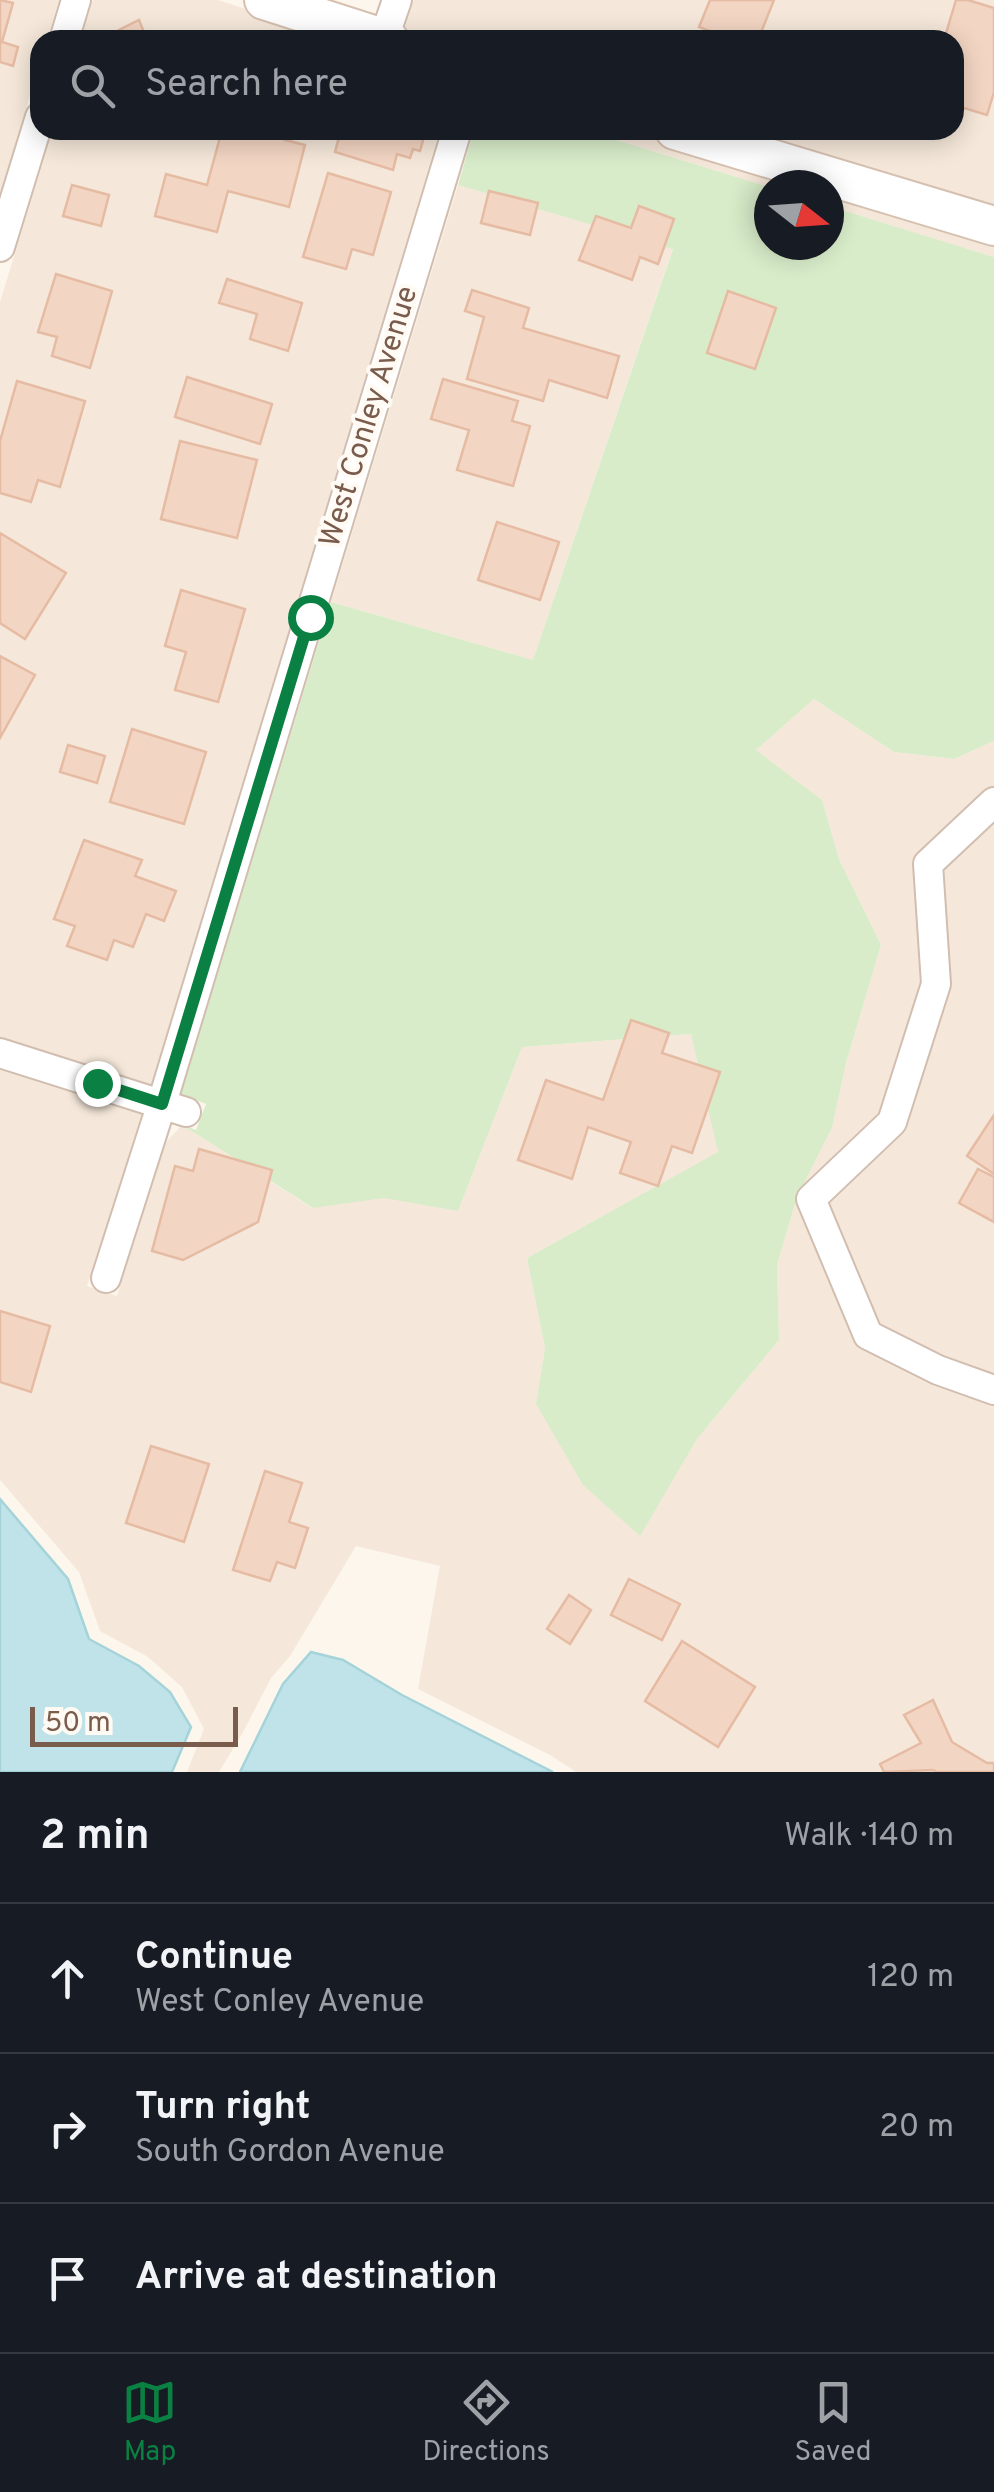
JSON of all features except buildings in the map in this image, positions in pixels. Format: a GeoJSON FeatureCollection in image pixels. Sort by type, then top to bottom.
{"type":"FeatureCollection","features":[{"type":"Feature","properties":{"kind":"street"},"geometry":{"type":"LineString","coordinates":[[67,30],[76,0]]}},
{"type":"Feature","properties":{"kind":"street"},"geometry":{"type":"LineString","coordinates":[[264,0],[358,30]]}},
{"type":"Feature","properties":{"kind":"street"},"geometry":{"type":"LineString","coordinates":[[389,30],[397,0]]}},
{"type":"Feature","properties":{"kind":"street"},"geometry":{"type":"LineString","coordinates":[[0,247],[33,140]]}},
{"type":"Feature","properties":{"kind":"street","name":"West Conley Avenue"},"geometry":{"type":"LineString","coordinates":[[106,1278],[174,1108],[454,140]]}},
{"type":"Feature","properties":{"kind":"street"},"geometry":{"type":"LineString","coordinates":[[708,140],[994,226]]}},
{"type":"Feature","properties":{"kind":"street"},"geometry":{"type":"LineString","coordinates":[[994,802],[928,864],[936,984],[892,1122],[810,1199],[868,1335],[938,1370],[994,1390]]}},
{"type":"Feature","properties":{"kind":"street"},"geometry":{"type":"LineString","coordinates":[[0,1052],[174,1108]]}},
{"type":"Feature","properties":{"kind":"shaded area"},"geometry":{"type":"Polygon","coordinates":[[[0,0],[59,0],[50,30],[30,30],[30,95],[0,193],[0,0]]]}},
{"type":"Feature","properties":{"kind":"shaded area"},"geometry":{"type":"Polygon","coordinates":[[[93,0],[218,0],[312,30],[83,30],[93,0]]]}},
{"type":"Feature","properties":{"kind":"shaded area"},"geometry":{"type":"Polygon","coordinates":[[[414,0],[994,0],[994,211],[757,140],[964,140],[964,30],[404,30],[414,0]]]}},
{"type":"Feature","properties":{"kind":"shaded area"},"geometry":{"type":"Polygon","coordinates":[[[50,140],[437,140],[151,1085],[0,1038],[0,302],[50,140]]]}},
{"type":"Feature","properties":{"kind":"shaded area"},"geometry":{"type":"Polygon","coordinates":[[[616,140],[657,140],[756,170],[754,182],[616,140]]]}},
{"type":"Feature","properties":{"kind":"shaded area"},"geometry":{"type":"Polygon","coordinates":[[[458,185],[673,248],[533,660],[331,602],[458,185]]]}},
{"type":"Feature","properties":{"kind":"shaded area"},"geometry":{"type":"Polygon","coordinates":[[[844,197],[994,242],[994,257],[844,211],[844,197]]]}},
{"type":"Feature","properties":{"kind":"shaded area"},"geometry":{"type":"Polygon","coordinates":[[[814,699],[894,752],[954,759],[994,741],[994,1772],[576,1772],[418,1689],[440,1566],[356,1546],[290,1656],[271,1678],[219,1772],[187,1772],[204,1729],[182,1687],[148,1657],[100,1631],[79,1572],[0,1480],[0,1067],[142,1112],[87,1286],[117,1296],[166,1142],[182,1125],[312,1208],[384,1197],[458,1211],[522,1047],[691,1034],[719,1152],[527,1258],[545,1348],[536,1404],[640,1535],[697,1439],[779,1340],[777,1265],[797,1197],[832,1128],[846,1063],[881,945],[839,859],[822,800],[756,750],[814,699]]]}},
{"type":"Feature","properties":{"kind":"green space"},"geometry":{"type":"Polygon","coordinates":[[[471,140],[616,140],[754,182],[754,260],[844,260],[844,211],[994,257],[994,741],[954,759],[894,752],[814,699],[756,750],[822,800],[839,859],[881,945],[846,1063],[832,1128],[797,1197],[777,1265],[779,1340],[697,1439],[640,1536],[583,1485],[536,1404],[545,1348],[527,1258],[718,1152],[691,1034],[522,1047],[458,1211],[384,1198],[313,1208],[182,1125],[196,1130],[206,1104],[181,1094],[331,602],[533,660],[673,249],[458,185],[471,140]]]}},
{"type":"Feature","properties":{"kind":"water"},"geometry":{"type":"Polygon","coordinates":[[[0,1499],[68,1579],[89,1639],[139,1666],[170,1692],[191,1727],[172,1772],[0,1772],[0,1499]]]}},
{"type":"Feature","properties":{"kind":"water"},"geometry":{"type":"Polygon","coordinates":[[[311,1652],[343,1660],[402,1695],[553,1772],[240,1772],[283,1684],[311,1652]]]}},
{"type":"Feature","properties":{"kind":"route"},"geometry":{"type":"LineString","coordinates":[[97,1083],[162,1104],[310,617]]}}]}
